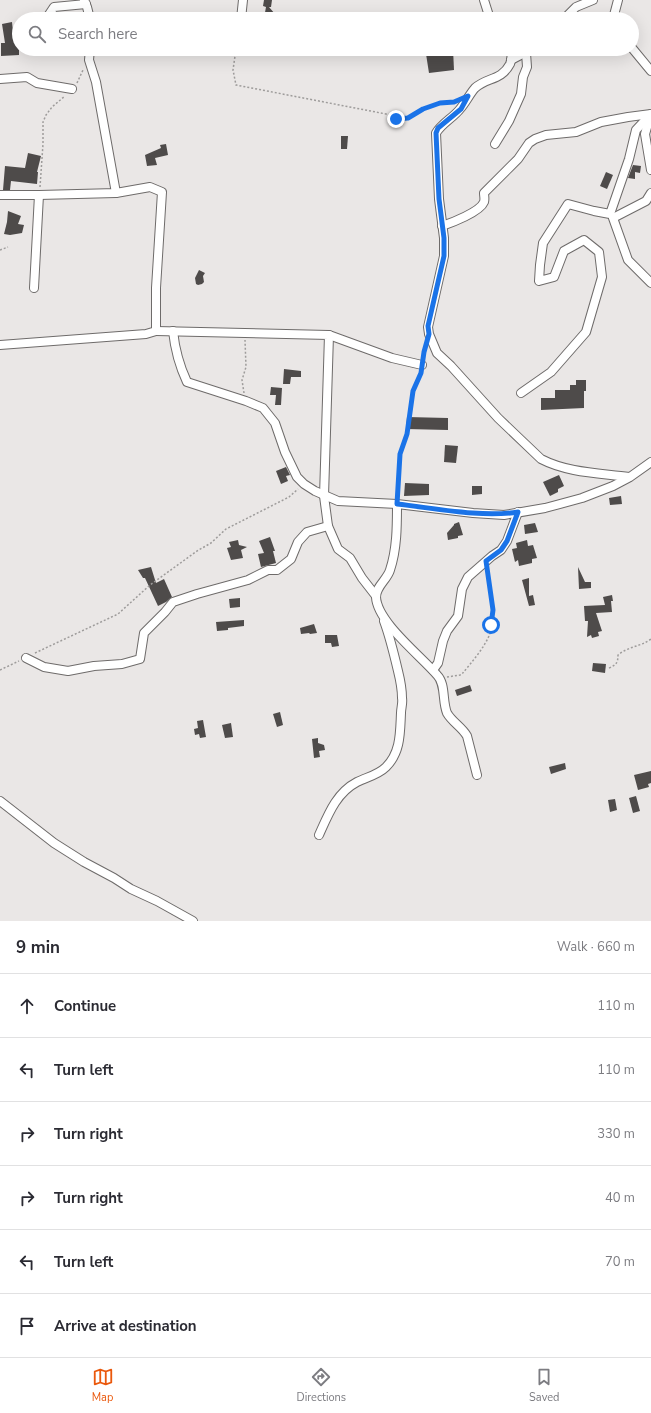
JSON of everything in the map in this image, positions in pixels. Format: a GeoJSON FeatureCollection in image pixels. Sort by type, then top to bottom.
{"type":"FeatureCollection","features":[{"type":"Feature","properties":{"kind":"street"},"geometry":{"type":"LineString","coordinates":[[242,12],[243,0]]}},
{"type":"Feature","properties":{"kind":"street"},"geometry":{"type":"LineString","coordinates":[[484,0],[488,12]]}},
{"type":"Feature","properties":{"kind":"street"},"geometry":{"type":"LineString","coordinates":[[571,12],[576,7],[593,0]]}},
{"type":"Feature","properties":{"kind":"street"},"geometry":{"type":"LineString","coordinates":[[615,12],[618,0]]}},
{"type":"Feature","properties":{"kind":"street"},"geometry":{"type":"LineString","coordinates":[[51,12],[54,7],[85,2],[88,12]]}},
{"type":"Feature","properties":{"kind":"street"},"geometry":{"type":"LineString","coordinates":[[89,56],[89,60],[96,82],[116,193]]}},
{"type":"Feature","properties":{"kind":"street"},"geometry":{"type":"LineString","coordinates":[[512,56],[512,60],[505,72],[498,77],[476,87],[468,96],[461,109],[438,128],[436,133],[439,199],[444,256],[428,326],[429,334],[437,352],[498,418],[541,459],[577,471],[630,477]]}},
{"type":"Feature","properties":{"kind":"street"},"geometry":{"type":"LineString","coordinates":[[512,60],[520,56]]}},
{"type":"Feature","properties":{"kind":"street"},"geometry":{"type":"LineString","coordinates":[[495,144],[521,94],[523,77],[527,67],[528,56]]}},
{"type":"Feature","properties":{"kind":"street"},"geometry":{"type":"LineString","coordinates":[[639,56],[651,71]]}},
{"type":"Feature","properties":{"kind":"street"},"geometry":{"type":"LineString","coordinates":[[0,79],[27,77],[37,83],[72,89]]}},
{"type":"Feature","properties":{"kind":"street"},"geometry":{"type":"LineString","coordinates":[[442,226],[463,218],[482,204],[484,201],[484,193],[518,159],[529,143],[535,139],[546,135],[576,132],[601,122],[651,114],[636,130],[629,160],[610,214],[568,204],[543,243],[539,281],[554,277],[564,251],[584,240],[599,252],[602,277],[586,332],[551,372],[521,393]]}},
{"type":"Feature","properties":{"kind":"street"},"geometry":{"type":"LineString","coordinates":[[651,114],[645,134],[651,170]]}},
{"type":"Feature","properties":{"kind":"street"},"geometry":{"type":"LineString","coordinates":[[0,195],[116,193],[150,187],[162,192],[156,288],[156,331]]}},
{"type":"Feature","properties":{"kind":"street"},"geometry":{"type":"LineString","coordinates":[[651,193],[646,201],[613,218],[628,260],[651,283]]}},
{"type":"Feature","properties":{"kind":"street"},"geometry":{"type":"LineString","coordinates":[[34,288],[39,195]]}},
{"type":"Feature","properties":{"kind":"street"},"geometry":{"type":"LineString","coordinates":[[0,345],[146,334],[156,331],[329,335],[392,358],[422,365]]}},
{"type":"Feature","properties":{"kind":"street"},"geometry":{"type":"LineString","coordinates":[[173,331],[174,348],[179,366],[187,382],[263,408],[275,423],[285,452],[297,477],[304,484],[324,496],[338,501],[397,504],[472,513],[504,515],[545,508],[582,498],[613,486],[630,477],[651,462]]}},
{"type":"Feature","properties":{"kind":"street"},"geometry":{"type":"LineString","coordinates":[[319,836],[339,796],[354,784],[386,768],[396,752],[400,741],[402,698],[389,633],[376,596],[362,578],[350,558],[338,549],[328,526],[324,496],[329,335]]}},
{"type":"Feature","properties":{"kind":"street"},"geometry":{"type":"LineString","coordinates":[[376,596],[378,589],[390,572],[397,531],[397,504]]}},
{"type":"Feature","properties":{"kind":"street"},"geometry":{"type":"LineString","coordinates":[[435,673],[447,631],[458,616],[462,589],[471,574],[501,550],[507,541],[518,512]]}},
{"type":"Feature","properties":{"kind":"street"},"geometry":{"type":"LineString","coordinates":[[26,658],[44,668],[68,671],[94,666],[122,664],[140,659],[144,633],[173,602],[248,580],[268,570],[277,570],[291,558],[298,542],[307,532],[328,526]]}},
{"type":"Feature","properties":{"kind":"street"},"geometry":{"type":"LineString","coordinates":[[382,614],[404,642],[435,673],[442,686],[444,705],[447,713],[464,731],[477,775]]}},
{"type":"Feature","properties":{"kind":"street"},"geometry":{"type":"LineString","coordinates":[[0,801],[54,843],[84,862],[131,889],[157,901],[193,921]]}},
{"type":"Feature","properties":{"kind":"path"},"geometry":{"type":"LineString","coordinates":[[235,56],[232,70],[236,85],[386,114],[396,119],[408,118],[423,109],[440,103],[454,102],[468,96]]}},
{"type":"Feature","properties":{"kind":"path"},"geometry":{"type":"LineString","coordinates":[[39,195],[43,144],[43,122],[52,107],[76,85],[89,60]]}},
{"type":"Feature","properties":{"kind":"path"},"geometry":{"type":"LineString","coordinates":[[0,250],[8,247]]}},
{"type":"Feature","properties":{"kind":"path"},"geometry":{"type":"LineString","coordinates":[[397,504],[400,454],[407,434],[413,391],[421,373],[429,334]]}},
{"type":"Feature","properties":{"kind":"path"},"geometry":{"type":"LineString","coordinates":[[245,340],[246,367],[242,380],[246,401]]}},
{"type":"Feature","properties":{"kind":"path"},"geometry":{"type":"LineString","coordinates":[[0,670],[118,614],[150,585],[197,551],[211,543],[226,529],[289,497],[304,484]]}},
{"type":"Feature","properties":{"kind":"path"},"geometry":{"type":"LineString","coordinates":[[435,673],[444,677],[462,674],[487,640],[490,632],[493,610],[486,561]]}},
{"type":"Feature","properties":{"kind":"path"},"geometry":{"type":"LineString","coordinates":[[609,668],[615,665],[618,655],[626,649],[647,642],[651,639]]}},
{"type":"Feature","properties":{"kind":"building"},"geometry":{"type":"Polygon","coordinates":[[[264,0],[272,0],[271,7],[269,7],[273,12],[265,12],[266,7],[263,6],[264,0]]]}},
{"type":"Feature","properties":{"kind":"building"},"geometry":{"type":"Polygon","coordinates":[[[12,22],[12,55],[1,56],[1,43],[5,43],[2,24],[12,22]]]}},
{"type":"Feature","properties":{"kind":"building"},"geometry":{"type":"Polygon","coordinates":[[[426,56],[453,56],[454,70],[429,73],[426,56]]]}},
{"type":"Feature","properties":{"kind":"building"},"geometry":{"type":"Polygon","coordinates":[[[341,136],[348,136],[347,149],[341,149],[341,136]]]}},
{"type":"Feature","properties":{"kind":"building"},"geometry":{"type":"Polygon","coordinates":[[[166,144],[168,155],[155,158],[157,165],[147,166],[145,155],[161,148],[160,145],[166,144]]]}},
{"type":"Feature","properties":{"kind":"building"},"geometry":{"type":"Polygon","coordinates":[[[28,153],[41,156],[37,172],[37,184],[11,181],[10,190],[3,190],[5,166],[25,168],[28,153]]]}},
{"type":"Feature","properties":{"kind":"building"},"geometry":{"type":"Polygon","coordinates":[[[633,165],[641,166],[640,173],[635,172],[635,179],[628,178],[633,165]]]}},
{"type":"Feature","properties":{"kind":"building"},"geometry":{"type":"Polygon","coordinates":[[[606,172],[613,175],[607,189],[600,186],[606,172]]]}},
{"type":"Feature","properties":{"kind":"building"},"geometry":{"type":"Polygon","coordinates":[[[8,211],[21,216],[18,224],[24,225],[22,233],[10,235],[4,234],[8,211]]]}},
{"type":"Feature","properties":{"kind":"building"},"geometry":{"type":"Polygon","coordinates":[[[199,270],[205,273],[203,276],[204,282],[198,285],[196,284],[195,278],[199,270]]]}},
{"type":"Feature","properties":{"kind":"building"},"geometry":{"type":"Polygon","coordinates":[[[284,369],[301,371],[301,377],[291,377],[290,384],[283,384],[284,369]]]}},
{"type":"Feature","properties":{"kind":"building"},"geometry":{"type":"Polygon","coordinates":[[[576,380],[586,380],[586,391],[584,391],[584,408],[541,410],[541,398],[555,398],[555,390],[570,390],[570,385],[576,385],[576,380]]]}},
{"type":"Feature","properties":{"kind":"building"},"geometry":{"type":"Polygon","coordinates":[[[271,387],[282,388],[281,405],[275,405],[276,395],[270,395],[271,387]]]}},
{"type":"Feature","properties":{"kind":"building"},"geometry":{"type":"Polygon","coordinates":[[[407,417],[448,418],[448,430],[406,429],[407,417]]]}},
{"type":"Feature","properties":{"kind":"building"},"geometry":{"type":"Polygon","coordinates":[[[445,445],[458,446],[456,463],[444,462],[445,445]]]}},
{"type":"Feature","properties":{"kind":"building"},"geometry":{"type":"Polygon","coordinates":[[[286,467],[290,475],[286,476],[288,481],[281,484],[276,471],[286,467]]]}},
{"type":"Feature","properties":{"kind":"building"},"geometry":{"type":"Polygon","coordinates":[[[559,475],[564,486],[558,489],[558,492],[550,496],[543,482],[559,475]]]}},
{"type":"Feature","properties":{"kind":"building"},"geometry":{"type":"Polygon","coordinates":[[[405,483],[429,484],[429,495],[404,496],[405,483]]]}},
{"type":"Feature","properties":{"kind":"building"},"geometry":{"type":"Polygon","coordinates":[[[472,486],[482,486],[482,494],[472,495],[472,486]]]}},
{"type":"Feature","properties":{"kind":"building"},"geometry":{"type":"Polygon","coordinates":[[[621,496],[622,504],[610,505],[609,498],[621,496]]]}},
{"type":"Feature","properties":{"kind":"building"},"geometry":{"type":"Polygon","coordinates":[[[459,522],[463,535],[458,536],[458,538],[448,540],[447,533],[454,524],[459,522]]]}},
{"type":"Feature","properties":{"kind":"building"},"geometry":{"type":"Polygon","coordinates":[[[535,523],[538,532],[525,534],[524,525],[535,523]]]}},
{"type":"Feature","properties":{"kind":"building"},"geometry":{"type":"Polygon","coordinates":[[[270,537],[275,551],[273,551],[276,563],[261,567],[258,554],[264,553],[259,541],[270,537]]]}},
{"type":"Feature","properties":{"kind":"building"},"geometry":{"type":"Polygon","coordinates":[[[238,540],[239,545],[247,547],[241,550],[243,558],[231,560],[227,548],[231,547],[229,542],[238,540]]]}},
{"type":"Feature","properties":{"kind":"building"},"geometry":{"type":"Polygon","coordinates":[[[527,540],[528,546],[533,545],[537,558],[532,559],[532,563],[519,566],[518,560],[515,562],[512,549],[517,548],[516,543],[527,540]]]}},
{"type":"Feature","properties":{"kind":"building"},"geometry":{"type":"Polygon","coordinates":[[[151,567],[156,583],[164,579],[172,597],[158,606],[145,578],[143,578],[138,570],[151,567]]]}},
{"type":"Feature","properties":{"kind":"building"},"geometry":{"type":"Polygon","coordinates":[[[578,567],[585,582],[591,582],[591,588],[579,589],[578,567]]]}},
{"type":"Feature","properties":{"kind":"building"},"geometry":{"type":"Polygon","coordinates":[[[529,578],[529,596],[533,595],[535,605],[529,606],[522,580],[529,578]]]}},
{"type":"Feature","properties":{"kind":"building"},"geometry":{"type":"Polygon","coordinates":[[[612,595],[612,612],[596,613],[602,631],[598,632],[599,636],[592,638],[591,635],[587,637],[588,621],[585,621],[584,606],[605,605],[603,597],[612,595]]]}},
{"type":"Feature","properties":{"kind":"building"},"geometry":{"type":"Polygon","coordinates":[[[240,598],[240,607],[230,608],[229,599],[240,598]]]}},
{"type":"Feature","properties":{"kind":"building"},"geometry":{"type":"Polygon","coordinates":[[[244,620],[244,626],[217,631],[216,622],[244,620]]]}},
{"type":"Feature","properties":{"kind":"building"},"geometry":{"type":"Polygon","coordinates":[[[314,624],[317,633],[301,634],[300,628],[314,624]]]}},
{"type":"Feature","properties":{"kind":"building"},"geometry":{"type":"Polygon","coordinates":[[[325,635],[337,635],[339,646],[332,647],[331,643],[325,643],[325,635]]]}},
{"type":"Feature","properties":{"kind":"building"},"geometry":{"type":"Polygon","coordinates":[[[593,663],[606,664],[605,673],[592,671],[593,663]]]}},
{"type":"Feature","properties":{"kind":"building"},"geometry":{"type":"Polygon","coordinates":[[[470,685],[472,691],[457,696],[455,690],[470,685]]]}},
{"type":"Feature","properties":{"kind":"building"},"geometry":{"type":"Polygon","coordinates":[[[280,712],[283,725],[277,727],[273,714],[280,712]]]}},
{"type":"Feature","properties":{"kind":"building"},"geometry":{"type":"Polygon","coordinates":[[[203,720],[206,737],[200,738],[199,734],[195,735],[194,729],[198,728],[197,721],[203,720]]]}},
{"type":"Feature","properties":{"kind":"building"},"geometry":{"type":"Polygon","coordinates":[[[231,723],[233,737],[225,738],[222,725],[231,723]]]}},
{"type":"Feature","properties":{"kind":"building"},"geometry":{"type":"Polygon","coordinates":[[[318,738],[318,743],[324,745],[325,750],[319,751],[320,757],[314,758],[312,739],[318,738]]]}},
{"type":"Feature","properties":{"kind":"building"},"geometry":{"type":"Polygon","coordinates":[[[565,763],[566,769],[551,774],[549,767],[565,763]]]}},
{"type":"Feature","properties":{"kind":"building"},"geometry":{"type":"Polygon","coordinates":[[[651,771],[651,783],[648,784],[649,787],[638,790],[634,775],[651,771]]]}},
{"type":"Feature","properties":{"kind":"building"},"geometry":{"type":"Polygon","coordinates":[[[636,796],[640,811],[633,813],[629,798],[636,796]]]}},
{"type":"Feature","properties":{"kind":"building"},"geometry":{"type":"Polygon","coordinates":[[[615,799],[617,810],[610,812],[608,800],[615,799]]]}},
{"type":"Feature","properties":{"kind":"route"},"geometry":{"type":"LineString","coordinates":[[396,119],[408,118],[423,109],[440,103],[454,102],[468,96],[461,109],[438,128],[435,137],[439,199],[444,238],[444,256],[427,330],[429,334],[424,352],[421,373],[413,391],[407,434],[400,454],[397,504],[472,513],[504,515],[518,512],[507,541],[501,550],[486,561],[493,610],[491,625]]}}]}
